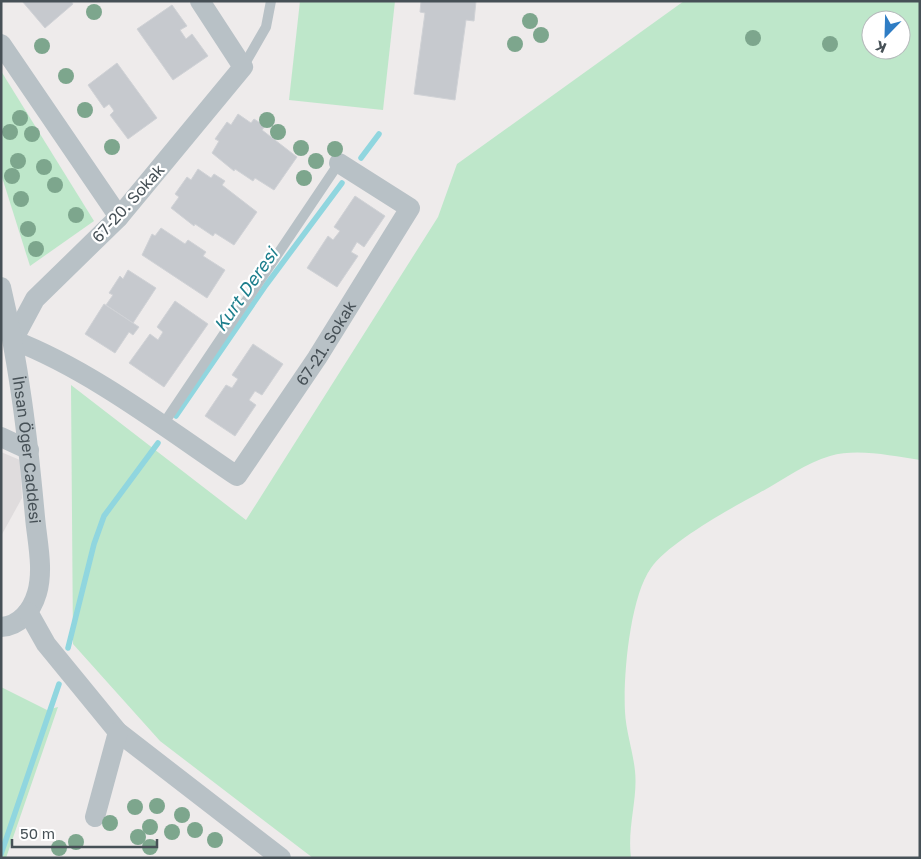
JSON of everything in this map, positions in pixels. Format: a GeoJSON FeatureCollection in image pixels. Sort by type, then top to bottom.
{"type":"FeatureCollection","features":[{"type":"Feature","properties":{"kind":"street"},"geometry":{"type":"LineString","coordinates":[[200,1],[243,67]]}},
{"type":"Feature","properties":{"kind":"street"},"geometry":{"type":"LineString","coordinates":[[1,44],[120,217]]}},
{"type":"Feature","properties":{"kind":"street","name":"67-20. Sokak"},"geometry":{"type":"LineString","coordinates":[[13,340],[35,299],[120,217],[243,67]]}},
{"type":"Feature","properties":{"kind":"street","name":"67-21. Sokak"},"geometry":{"type":"LineString","coordinates":[[162,426],[237,476],[318,358],[410,208],[339,164]]}},
{"type":"Feature","properties":{"kind":"street","name":"İhsan Öğer Caddesi"},"geometry":{"type":"LineString","coordinates":[[1,287],[13,340],[29,450],[40,571],[37,593],[28,612]]}},
{"type":"Feature","properties":{"kind":"street"},"geometry":{"type":"LineString","coordinates":[[13,340],[48,353],[162,426]]}},
{"type":"Feature","properties":{"kind":"street"},"geometry":{"type":"LineString","coordinates":[[1,437],[29,450]]}},
{"type":"Feature","properties":{"kind":"street"},"geometry":{"type":"LineString","coordinates":[[1,627],[18,622],[28,612],[46,644],[118,732],[281,858]]}},
{"type":"Feature","properties":{"kind":"street"},"geometry":{"type":"LineString","coordinates":[[95,817],[118,732]]}},
{"type":"Feature","properties":{"kind":"lane"},"geometry":{"type":"LineString","coordinates":[[243,67],[266,27],[270,1]]}},
{"type":"Feature","properties":{"kind":"lane"},"geometry":{"type":"LineString","coordinates":[[162,426],[339,164]]}},
{"type":"Feature","properties":{"kind":"shaded area"},"geometry":{"type":"Polygon","coordinates":[[[1,452],[20,460],[22,498],[1,536],[1,452]]]}},
{"type":"Feature","properties":{"kind":"green space"},"geometry":{"type":"Polygon","coordinates":[[[300,1],[395,1],[383,110],[289,100],[300,1]]]}},
{"type":"Feature","properties":{"kind":"green space"},"geometry":{"type":"Polygon","coordinates":[[[684,1],[920,1],[920,460],[863,453],[841,454],[821,459],[685,537],[659,558],[651,568],[644,581],[633,617],[625,678],[626,719],[636,782],[630,835],[631,858],[313,858],[160,741],[73,644],[71,385],[246,520],[438,217],[457,164],[684,1]]]}},
{"type":"Feature","properties":{"kind":"green space"},"geometry":{"type":"Polygon","coordinates":[[[1,71],[94,221],[30,266],[1,174],[1,71]]]}},
{"type":"Feature","properties":{"kind":"green space"},"geometry":{"type":"Polygon","coordinates":[[[1,687],[47,710],[58,707],[6,858],[1,858],[1,687]]]}},
{"type":"Feature","properties":{"kind":"building"},"geometry":{"type":"Polygon","coordinates":[[[22,1],[71,1],[73,4],[45,28],[22,1]]]}},
{"type":"Feature","properties":{"kind":"building"},"geometry":{"type":"Polygon","coordinates":[[[421,1],[476,1],[474,21],[466,20],[455,100],[414,94],[425,13],[420,12],[421,1]]]}},
{"type":"Feature","properties":{"kind":"building"},"geometry":{"type":"Polygon","coordinates":[[[172,5],[187,26],[180,30],[186,39],[192,34],[208,56],[173,80],[137,29],[172,5]]]}},
{"type":"Feature","properties":{"kind":"building"},"geometry":{"type":"Polygon","coordinates":[[[117,63],[157,118],[128,139],[110,115],[114,111],[112,108],[109,104],[104,108],[88,85],[117,63]]]}},
{"type":"Feature","properties":{"kind":"building"},"geometry":{"type":"Polygon","coordinates":[[[238,114],[251,123],[254,119],[265,126],[262,130],[297,157],[274,190],[255,178],[253,181],[235,169],[234,171],[212,153],[219,141],[215,139],[227,122],[231,125],[238,114]]]}},
{"type":"Feature","properties":{"kind":"building"},"geometry":{"type":"Polygon","coordinates":[[[198,169],[211,178],[214,174],[225,181],[222,185],[257,212],[234,245],[215,233],[213,236],[195,224],[194,226],[171,208],[179,197],[175,194],[187,177],[191,180],[198,169]]]}},
{"type":"Feature","properties":{"kind":"building"},"geometry":{"type":"Polygon","coordinates":[[[355,196],[385,216],[364,247],[357,242],[351,252],[358,256],[337,287],[307,268],[328,236],[333,240],[340,231],[334,227],[355,196]]]}},
{"type":"Feature","properties":{"kind":"building"},"geometry":{"type":"Polygon","coordinates":[[[161,228],[185,244],[188,240],[206,252],[203,256],[225,270],[207,298],[142,255],[152,234],[155,236],[161,228]]]}},
{"type":"Feature","properties":{"kind":"building"},"geometry":{"type":"Polygon","coordinates":[[[128,270],[156,288],[133,323],[106,305],[113,295],[109,293],[120,276],[123,279],[128,270]]]}},
{"type":"Feature","properties":{"kind":"building"},"geometry":{"type":"Polygon","coordinates":[[[175,301],[208,324],[164,387],[129,363],[150,334],[158,340],[163,332],[157,327],[175,301]]]}},
{"type":"Feature","properties":{"kind":"building"},"geometry":{"type":"Polygon","coordinates":[[[104,304],[139,327],[133,335],[129,332],[115,353],[85,334],[104,304]]]}},
{"type":"Feature","properties":{"kind":"building"},"geometry":{"type":"Polygon","coordinates":[[[253,344],[283,364],[262,395],[255,391],[249,400],[256,405],[235,436],[205,416],[226,385],[232,388],[238,379],[232,375],[253,344]]]}},
{"type":"Feature","properties":{"kind":"waterway","name":"Kurt Deresi"},"geometry":{"type":"LineString","coordinates":[[361,158],[379,134]]}},
{"type":"Feature","properties":{"kind":"waterway","name":"Kurt Deresi"},"geometry":{"type":"LineString","coordinates":[[176,416],[266,285],[342,183]]}},
{"type":"Feature","properties":{"kind":"waterway","name":"Kurt Deresi"},"geometry":{"type":"LineString","coordinates":[[68,648],[94,544],[104,516],[158,443]]}},
{"type":"Feature","properties":{"kind":"waterway","name":"Kurt Deresi"},"geometry":{"type":"LineString","coordinates":[[1,854],[59,684]]}}]}
